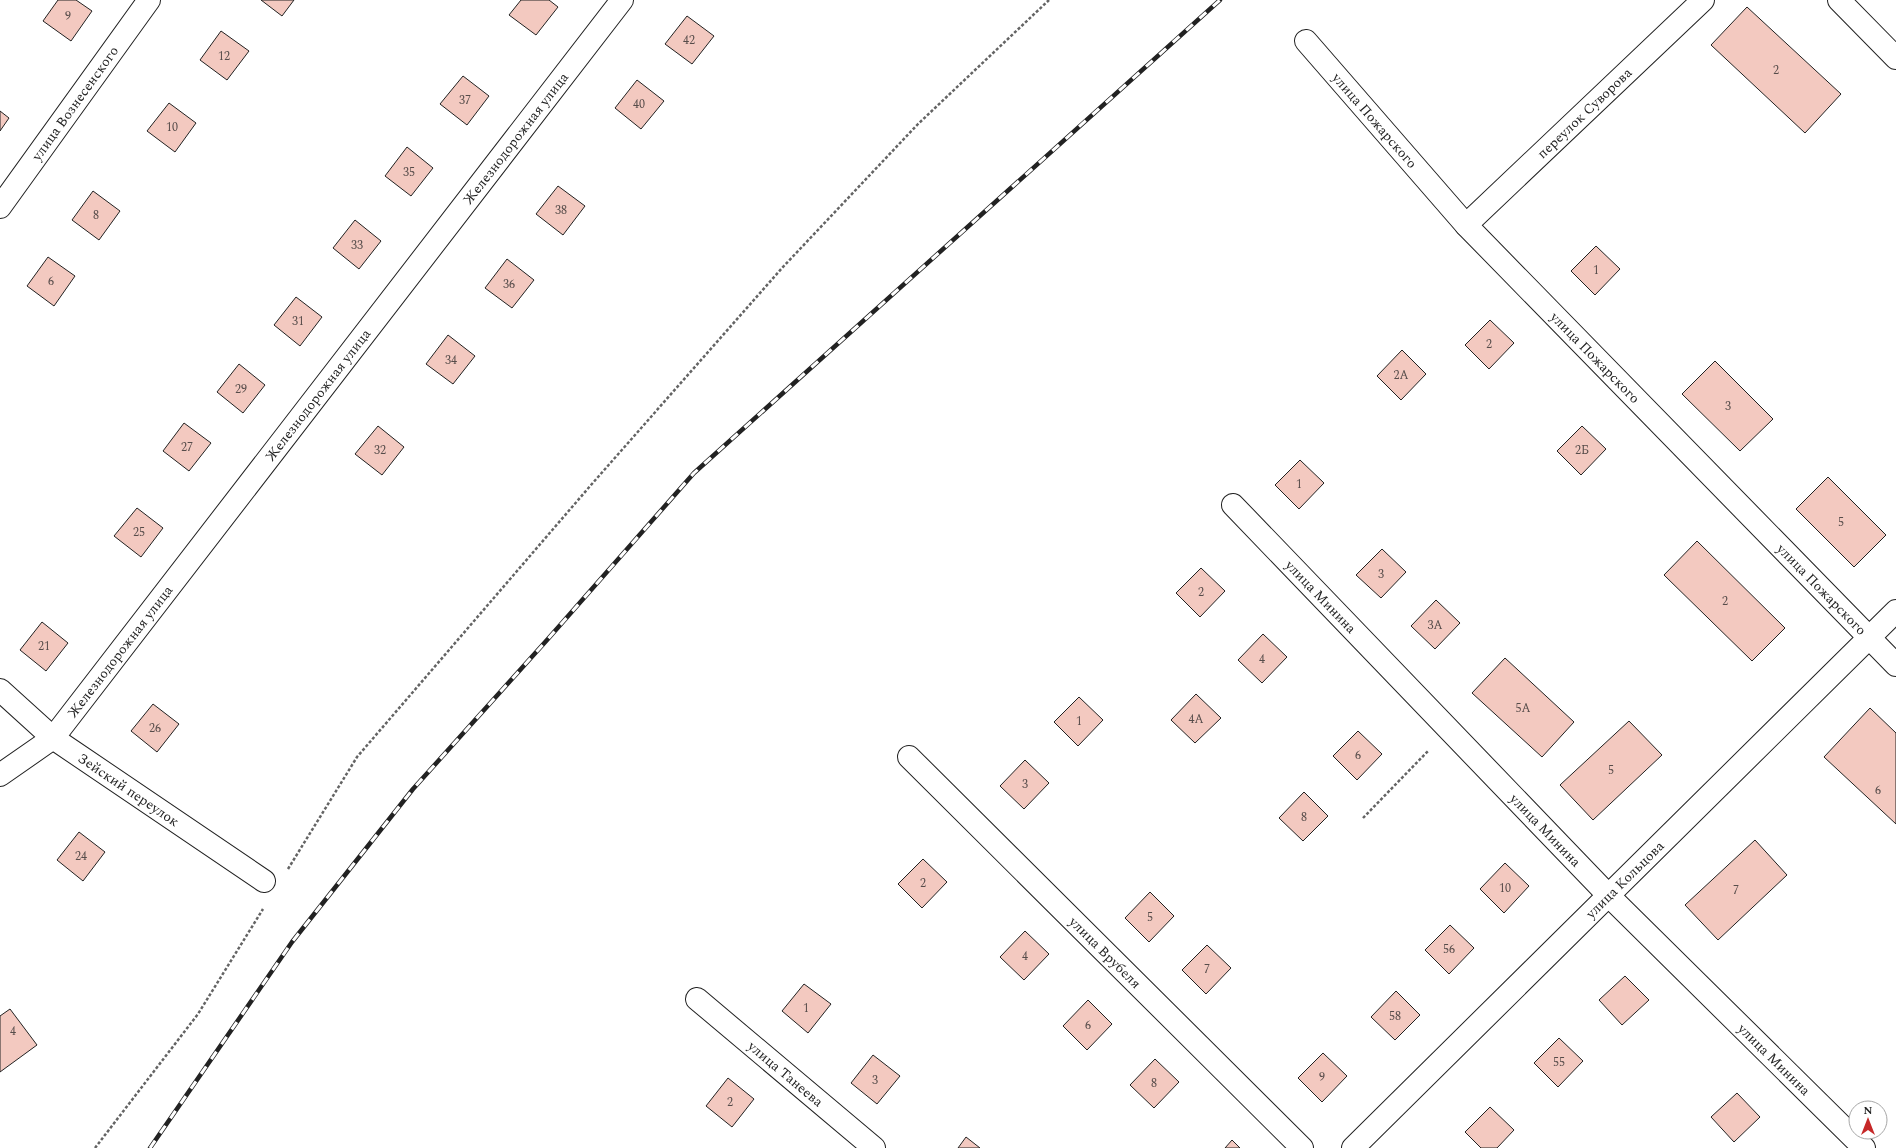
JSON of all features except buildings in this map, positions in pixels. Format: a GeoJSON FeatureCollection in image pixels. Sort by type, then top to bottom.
{"type":"FeatureCollection","features":[{"type":"Feature","properties":{"kind":"street","name":"улица Вознесенского"},"geometry":{"type":"LineString","coordinates":[[0,207],[149,0]]}},
{"type":"Feature","properties":{"kind":"street","name":"Железнодорожная улица"},"geometry":{"type":"LineString","coordinates":[[0,775],[54,738],[622,0]]}},
{"type":"Feature","properties":{"kind":"street","name":"переулок Суворова"},"geometry":{"type":"LineString","coordinates":[[1466,225],[1702,0]]}},
{"type":"Feature","properties":{"kind":"street"},"geometry":{"type":"LineString","coordinates":[[1839,0],[1896,58]]}},
{"type":"Feature","properties":{"kind":"street","name":"улица Пожарского"},"geometry":{"type":"LineString","coordinates":[[1306,41],[1466,225],[1896,665]]}},
{"type":"Feature","properties":{"kind":"street","name":"улица Минина"},"geometry":{"type":"LineString","coordinates":[[1233,506],[1609,896],[1864,1148]]}},
{"type":"Feature","properties":{"kind":"street","name":"улица Кольцова"},"geometry":{"type":"LineString","coordinates":[[1353,1148],[1896,611]]}},
{"type":"Feature","properties":{"kind":"street","name":"Зейский переулок"},"geometry":{"type":"LineString","coordinates":[[0,690],[54,738],[264,881]]}},
{"type":"Feature","properties":{"kind":"street","name":"улица Врубеля"},"geometry":{"type":"LineString","coordinates":[[909,757],[1302,1148]]}},
{"type":"Feature","properties":{"kind":"street","name":"улица Танеева"},"geometry":{"type":"LineString","coordinates":[[697,999],[874,1148]]}},
{"type":"Feature","properties":{"kind":"path"},"geometry":{"type":"LineString","coordinates":[[286,872],[357,757],[590,485],[782,268],[912,130],[1049,0]]}},
{"type":"Feature","properties":{"kind":"path"},"geometry":{"type":"LineString","coordinates":[[1363,818],[1449,729]]}},
{"type":"Feature","properties":{"kind":"path"},"geometry":{"type":"LineString","coordinates":[[95,1148],[198,1014],[265,906]]}},
{"type":"Feature","properties":{"kind":"railway"},"geometry":{"type":"LineString","coordinates":[[150,1148],[292,942],[413,789],[694,473],[1220,0]]}}]}
